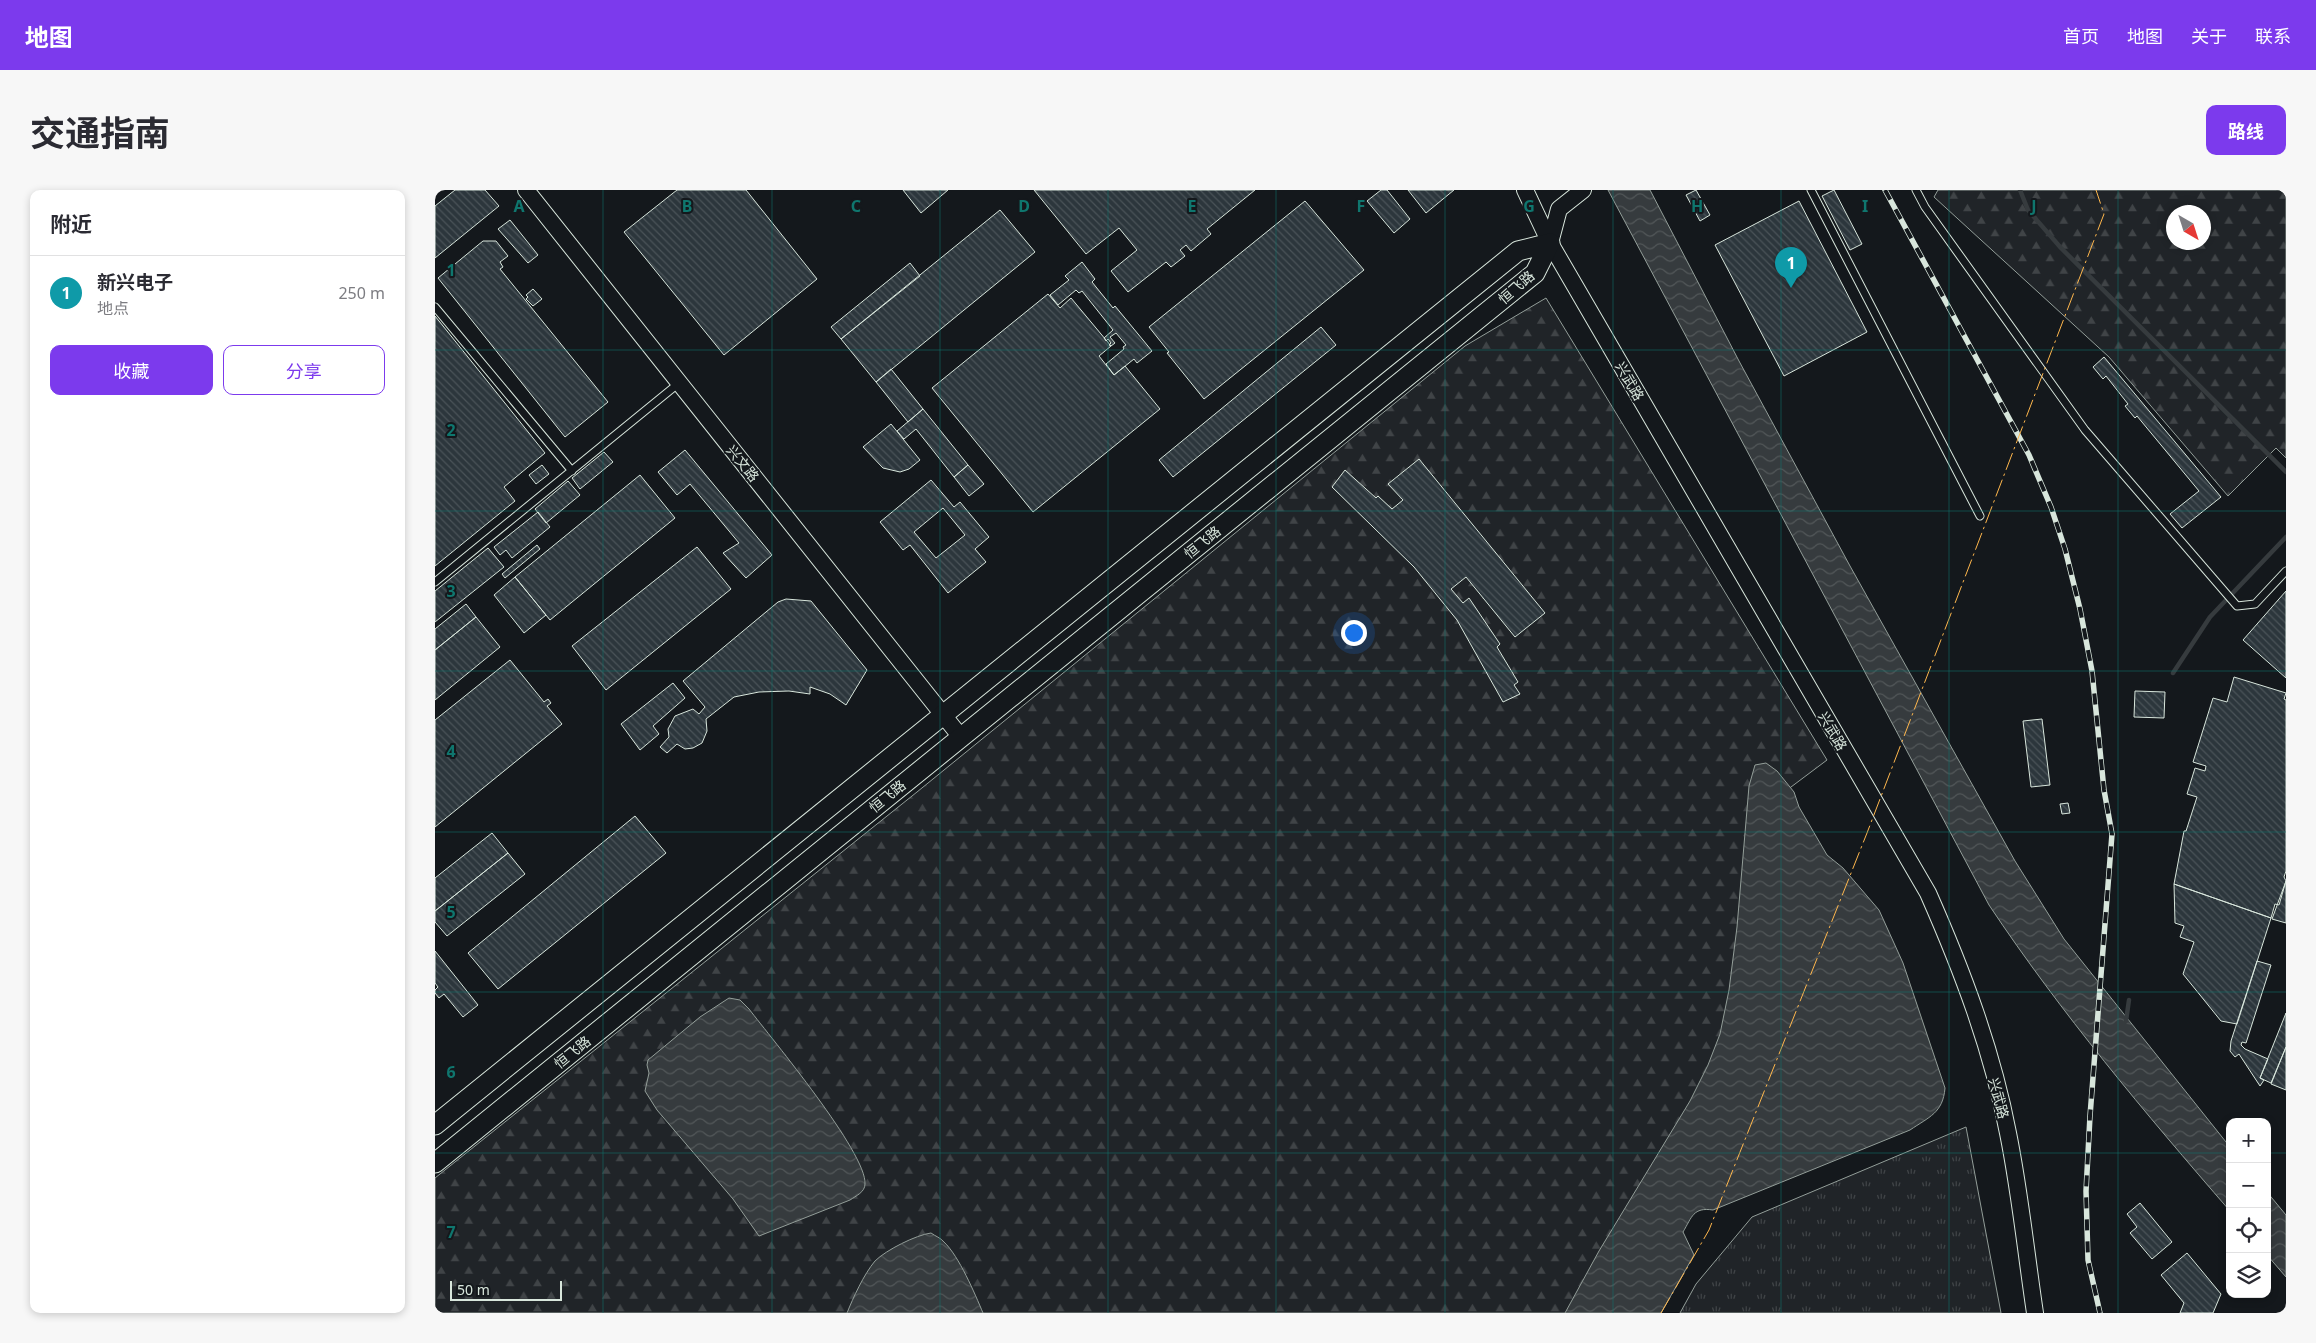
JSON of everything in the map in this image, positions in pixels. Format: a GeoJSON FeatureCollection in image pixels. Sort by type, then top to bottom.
{"type":"FeatureCollection","features":[{"type":"Feature","properties":{"kind":"main road","name":"恒飞路"},"geometry":{"type":"LineString","coordinates":[[435,1124],[1518,251],[1550,243]]}},
{"type":"Feature","properties":{"kind":"main road","name":"恒飞路"},"geometry":{"type":"LineString","coordinates":[[435,1163],[960,736],[1535,274],[1550,243]]}},
{"type":"Feature","properties":{"kind":"street","name":"兴文路"},"geometry":{"type":"LineString","coordinates":[[526,190],[960,736]]}},
{"type":"Feature","properties":{"kind":"street","name":"兴武路"},"geometry":{"type":"LineString","coordinates":[[1525,190],[1550,243],[1927,893],[1957,959],[1978,1017],[2008,1132],[2035,1313]]}},
{"type":"Feature","properties":{"kind":"street"},"geometry":{"type":"LineString","coordinates":[[1550,243],[1559,209],[1583,190]]}},
{"type":"Feature","properties":{"kind":"lane"},"geometry":{"type":"LineString","coordinates":[[1811,190],[1980,516]]}},
{"type":"Feature","properties":{"kind":"lane"},"geometry":{"type":"LineString","coordinates":[[1916,190],[1931,215],[2085,430],[2237,606],[2255,604],[2286,571]]}},
{"type":"Feature","properties":{"kind":"lane"},"geometry":{"type":"LineString","coordinates":[[435,307],[572,471]]}},
{"type":"Feature","properties":{"kind":"lane"},"geometry":{"type":"LineString","coordinates":[[435,582],[680,383]]}},
{"type":"Feature","properties":{"kind":"green space"},"geometry":{"type":"Polygon","coordinates":[[[1938,190],[2286,190],[2286,458],[2276,448],[2228,496],[2109,357],[1934,197],[1938,190]]]}},
{"type":"Feature","properties":{"kind":"green space"},"geometry":{"type":"Polygon","coordinates":[[[1546,298],[1827,760],[1763,808],[1750,980],[1700,1115],[1570,1313],[435,1313],[435,1178],[917,792],[1465,346],[1546,298]]]}},
{"type":"Feature","properties":{"kind":"green space"},"geometry":{"type":"Polygon","coordinates":[[[1966,1127],[2001,1313],[1680,1313],[1696,1284],[1752,1217],[1966,1127]]]}},
{"type":"Feature","properties":{"kind":"water"},"geometry":{"type":"Polygon","coordinates":[[[1608,190],[1650,190],[1739,361],[1850,566],[2015,861],[2064,939],[2226,1142],[2226,1206],[2074,1023],[1989,905],[1608,190]]]}},
{"type":"Feature","properties":{"kind":"water"},"geometry":{"type":"Polygon","coordinates":[[[1766,763],[1777,771],[1794,792],[1799,807],[1827,855],[1843,868],[1879,910],[1903,963],[1945,1088],[1944,1096],[1934,1114],[1910,1130],[1713,1210],[1701,1210],[1694,1214],[1683,1232],[1694,1255],[1661,1313],[1565,1313],[1599,1251],[1690,1101],[1708,1065],[1720,1034],[1729,990],[1737,927],[1749,786],[1755,765],[1766,763]]]}},
{"type":"Feature","properties":{"kind":"water"},"geometry":{"type":"Polygon","coordinates":[[[729,998],[740,1000],[749,1009],[816,1096],[851,1148],[862,1169],[865,1184],[862,1192],[850,1200],[759,1236],[733,1199],[657,1110],[645,1091],[649,1073],[648,1060],[700,1017],[729,998]]]}},
{"type":"Feature","properties":{"kind":"water"},"geometry":{"type":"Polygon","coordinates":[[[2271,1197],[2286,1215],[2286,1277],[2271,1260],[2271,1197]]]}},
{"type":"Feature","properties":{"kind":"water"},"geometry":{"type":"Polygon","coordinates":[[[931,1233],[950,1248],[966,1276],[983,1313],[847,1313],[863,1279],[875,1261],[886,1252],[902,1244],[931,1233]]]}},
{"type":"Feature","properties":{"kind":"building"},"geometry":{"type":"Polygon","coordinates":[[[455,190],[485,190],[499,206],[435,258],[435,206],[455,190]]]}},
{"type":"Feature","properties":{"kind":"building"},"geometry":{"type":"Polygon","coordinates":[[[677,190],[746,190],[817,279],[724,355],[624,232],[677,190]]]}},
{"type":"Feature","properties":{"kind":"building"},"geometry":{"type":"Polygon","coordinates":[[[903,190],[948,190],[921,213],[903,190]]]}},
{"type":"Feature","properties":{"kind":"building"},"geometry":{"type":"Polygon","coordinates":[[[1034,190],[1255,190],[1207,229],[1211,234],[1191,251],[1186,245],[1180,250],[1185,256],[1171,267],[1166,262],[1128,292],[1111,271],[1137,250],[1119,228],[1086,254],[1034,190]]]}},
{"type":"Feature","properties":{"kind":"building"},"geometry":{"type":"Polygon","coordinates":[[[1381,190],[1387,190],[1410,219],[1394,233],[1367,201],[1381,190]]]}},
{"type":"Feature","properties":{"kind":"building"},"geometry":{"type":"Polygon","coordinates":[[[1408,190],[1454,190],[1426,213],[1408,190]]]}},
{"type":"Feature","properties":{"kind":"building"},"geometry":{"type":"Polygon","coordinates":[[[1696,190],[1710,215],[1700,221],[1686,195],[1696,190]]]}},
{"type":"Feature","properties":{"kind":"building"},"geometry":{"type":"Polygon","coordinates":[[[1834,190],[1862,244],[1850,250],[1822,196],[1834,190]]]}},
{"type":"Feature","properties":{"kind":"building"},"geometry":{"type":"Polygon","coordinates":[[[1305,201],[1364,270],[1204,399],[1149,327],[1305,201]]]}},
{"type":"Feature","properties":{"kind":"building"},"geometry":{"type":"Polygon","coordinates":[[[1799,201],[1867,332],[1784,376],[1715,245],[1799,201]]]}},
{"type":"Feature","properties":{"kind":"building"},"geometry":{"type":"Polygon","coordinates":[[[1000,210],[1035,252],[876,382],[841,339],[1000,210]]]}},
{"type":"Feature","properties":{"kind":"building"},"geometry":{"type":"Polygon","coordinates":[[[510,220],[538,255],[528,263],[498,229],[510,220]]]}},
{"type":"Feature","properties":{"kind":"building"},"geometry":{"type":"Polygon","coordinates":[[[483,241],[496,241],[508,256],[500,262],[503,267],[500,269],[608,402],[565,437],[438,278],[483,241]]]}},
{"type":"Feature","properties":{"kind":"building"},"geometry":{"type":"Polygon","coordinates":[[[1082,262],[1095,279],[1092,282],[1113,308],[1115,306],[1152,351],[1137,363],[1134,359],[1114,375],[1106,364],[1124,349],[1123,347],[1126,345],[1116,333],[1110,337],[1115,343],[1111,346],[1109,345],[1111,343],[1108,339],[1106,341],[1104,338],[1113,330],[1082,291],[1079,293],[1076,290],[1058,305],[1050,295],[1069,280],[1065,276],[1082,262]]]}},
{"type":"Feature","properties":{"kind":"building"},"geometry":{"type":"Polygon","coordinates":[[[910,263],[920,276],[841,339],[831,327],[910,263]]]}},
{"type":"Feature","properties":{"kind":"building"},"geometry":{"type":"Polygon","coordinates":[[[533,289],[542,299],[533,306],[526,299],[528,297],[526,295],[533,289]]]}},
{"type":"Feature","properties":{"kind":"building"},"geometry":{"type":"Polygon","coordinates":[[[1048,294],[1060,308],[1071,298],[1111,346],[1099,356],[1114,375],[1125,366],[1160,409],[1033,512],[932,388],[1048,294]]]}},
{"type":"Feature","properties":{"kind":"building"},"geometry":{"type":"Polygon","coordinates":[[[435,316],[545,453],[504,487],[515,501],[435,566],[435,316]]]}},
{"type":"Feature","properties":{"kind":"building"},"geometry":{"type":"Polygon","coordinates":[[[1321,327],[1336,345],[1173,477],[1159,460],[1321,327]]]}},
{"type":"Feature","properties":{"kind":"building"},"geometry":{"type":"Polygon","coordinates":[[[2104,357],[2221,497],[2182,528],[2170,514],[2199,491],[2137,416],[2135,418],[2125,406],[2128,404],[2106,376],[2103,379],[2093,367],[2104,357]]]}},
{"type":"Feature","properties":{"kind":"building"},"geometry":{"type":"Polygon","coordinates":[[[891,369],[923,409],[908,422],[876,382],[891,369]]]}},
{"type":"Feature","properties":{"kind":"building"},"geometry":{"type":"Polygon","coordinates":[[[923,409],[968,465],[954,477],[916,429],[904,439],[897,431],[923,409]]]}},
{"type":"Feature","properties":{"kind":"building"},"geometry":{"type":"Polygon","coordinates":[[[891,424],[920,460],[909,469],[900,472],[883,468],[863,447],[891,424]]]}},
{"type":"Feature","properties":{"kind":"building"},"geometry":{"type":"Polygon","coordinates":[[[685,450],[772,555],[746,578],[723,553],[739,543],[690,484],[677,495],[658,472],[685,450]]]}},
{"type":"Feature","properties":{"kind":"building"},"geometry":{"type":"Polygon","coordinates":[[[604,452],[613,462],[580,489],[572,478],[604,452]]]}},
{"type":"Feature","properties":{"kind":"building"},"geometry":{"type":"Polygon","coordinates":[[[1419,459],[1545,613],[1515,637],[1466,577],[1451,589],[1463,603],[1469,598],[1500,644],[1497,647],[1518,682],[1514,685],[1520,694],[1503,702],[1457,620],[1414,567],[1332,487],[1345,470],[1376,498],[1378,496],[1392,509],[1403,500],[1388,484],[1419,459]]]}},
{"type":"Feature","properties":{"kind":"building"},"geometry":{"type":"Polygon","coordinates":[[[542,465],[549,474],[536,484],[529,475],[542,465]]]}},
{"type":"Feature","properties":{"kind":"building"},"geometry":{"type":"Polygon","coordinates":[[[968,465],[984,484],[969,496],[954,477],[968,465]]]}},
{"type":"Feature","properties":{"kind":"building"},"geometry":{"type":"Polygon","coordinates":[[[640,475],[675,518],[550,620],[515,577],[640,475]]]}},
{"type":"Feature","properties":{"kind":"building"},"geometry":{"type":"Polygon","coordinates":[[[931,480],[954,507],[960,502],[989,537],[975,549],[986,562],[948,593],[910,545],[903,550],[880,522],[931,480]],[[943,508],[914,532],[936,558],[965,535],[943,508]]]}},
{"type":"Feature","properties":{"kind":"building"},"geometry":{"type":"Polygon","coordinates":[[[568,481],[580,495],[546,523],[535,509],[568,481]]]}},
{"type":"Feature","properties":{"kind":"building"},"geometry":{"type":"Polygon","coordinates":[[[538,512],[550,527],[512,558],[506,550],[500,555],[494,547],[538,512]]]}},
{"type":"Feature","properties":{"kind":"building"},"geometry":{"type":"Polygon","coordinates":[[[537,545],[540,549],[505,578],[502,574],[537,545]]]}},
{"type":"Feature","properties":{"kind":"building"},"geometry":{"type":"Polygon","coordinates":[[[697,547],[731,589],[606,690],[572,646],[697,547]]]}},
{"type":"Feature","properties":{"kind":"building"},"geometry":{"type":"Polygon","coordinates":[[[488,548],[504,567],[435,622],[435,591],[488,548]]]}},
{"type":"Feature","properties":{"kind":"building"},"geometry":{"type":"Polygon","coordinates":[[[515,577],[546,615],[524,633],[494,595],[515,577]]]}},
{"type":"Feature","properties":{"kind":"building"},"geometry":{"type":"Polygon","coordinates":[[[2286,591],[2286,678],[2243,640],[2286,591]]]}},
{"type":"Feature","properties":{"kind":"building"},"geometry":{"type":"Polygon","coordinates":[[[786,599],[811,601],[867,670],[846,705],[830,694],[810,687],[810,694],[789,691],[759,692],[734,697],[706,719],[707,731],[702,743],[693,748],[685,749],[677,744],[667,753],[660,747],[669,737],[668,729],[675,716],[693,709],[699,714],[705,707],[683,681],[778,602],[786,599]]]}},
{"type":"Feature","properties":{"kind":"building"},"geometry":{"type":"Polygon","coordinates":[[[466,604],[476,617],[435,650],[435,629],[466,604]]]}},
{"type":"Feature","properties":{"kind":"building"},"geometry":{"type":"Polygon","coordinates":[[[476,617],[500,647],[435,700],[435,650],[476,617]]]}},
{"type":"Feature","properties":{"kind":"building"},"geometry":{"type":"Polygon","coordinates":[[[510,660],[544,702],[548,699],[551,703],[547,706],[562,724],[435,827],[435,720],[510,660]]]}},
{"type":"Feature","properties":{"kind":"building"},"geometry":{"type":"Polygon","coordinates":[[[2234,677],[2286,693],[2284,699],[2286,700],[2286,871],[2284,877],[2286,881],[2279,905],[2275,904],[2271,918],[2174,884],[2184,831],[2186,831],[2197,797],[2187,794],[2195,768],[2205,771],[2206,766],[2193,762],[2213,698],[2227,702],[2234,677]]]}},
{"type":"Feature","properties":{"kind":"building"},"geometry":{"type":"Polygon","coordinates":[[[673,683],[685,698],[653,726],[659,734],[640,750],[621,724],[673,683]]]}},
{"type":"Feature","properties":{"kind":"building"},"geometry":{"type":"Polygon","coordinates":[[[2135,691],[2165,692],[2164,718],[2134,717],[2135,691]]]}},
{"type":"Feature","properties":{"kind":"building"},"geometry":{"type":"Polygon","coordinates":[[[2042,719],[2050,785],[2031,787],[2023,721],[2042,719]]]}},
{"type":"Feature","properties":{"kind":"building"},"geometry":{"type":"Polygon","coordinates":[[[2068,803],[2070,813],[2062,814],[2060,804],[2068,803]]]}},
{"type":"Feature","properties":{"kind":"building"},"geometry":{"type":"Polygon","coordinates":[[[635,816],[666,853],[498,989],[468,953],[635,816]]]}},
{"type":"Feature","properties":{"kind":"building"},"geometry":{"type":"Polygon","coordinates":[[[492,833],[508,853],[435,911],[435,878],[492,833]]]}},
{"type":"Feature","properties":{"kind":"building"},"geometry":{"type":"Polygon","coordinates":[[[508,853],[525,874],[447,936],[435,922],[435,911],[508,853]]]}},
{"type":"Feature","properties":{"kind":"building"},"geometry":{"type":"Polygon","coordinates":[[[2286,881],[2286,923],[2272,919],[2286,881]]]}},
{"type":"Feature","properties":{"kind":"building"},"geometry":{"type":"Polygon","coordinates":[[[2174,884],[2271,918],[2237,1024],[2221,1021],[2183,974],[2194,942],[2180,937],[2184,926],[2175,923],[2174,884]]]}},
{"type":"Feature","properties":{"kind":"building"},"geometry":{"type":"Polygon","coordinates":[[[435,951],[478,1005],[463,1017],[444,994],[439,998],[435,993],[438,987],[435,983],[435,951]]]}},
{"type":"Feature","properties":{"kind":"building"},"geometry":{"type":"Polygon","coordinates":[[[2257,961],[2271,965],[2246,1043],[2242,1042],[2241,1045],[2245,1049],[2268,1059],[2260,1078],[2264,1080],[2260,1086],[2239,1054],[2235,1057],[2230,1051],[2231,1041],[2257,961]]]}},
{"type":"Feature","properties":{"kind":"building"},"geometry":{"type":"Polygon","coordinates":[[[2286,1013],[2286,1047],[2271,1083],[2260,1078],[2286,1013]]]}},
{"type":"Feature","properties":{"kind":"building"},"geometry":{"type":"Polygon","coordinates":[[[2286,1047],[2286,1090],[2271,1084],[2286,1047]]]}},
{"type":"Feature","properties":{"kind":"building"},"geometry":{"type":"Polygon","coordinates":[[[2140,1203],[2172,1242],[2152,1259],[2130,1233],[2137,1227],[2127,1214],[2140,1203]]]}},
{"type":"Feature","properties":{"kind":"building"},"geometry":{"type":"Polygon","coordinates":[[[2187,1253],[2221,1294],[2213,1313],[2180,1313],[2184,1303],[2161,1275],[2187,1253]]]}},
{"type":"Feature","properties":{"kind":"waterway"},"geometry":{"type":"LineString","coordinates":[[2020,190],[2028,210],[2061,248],[2286,472]]}},
{"type":"Feature","properties":{"kind":"waterway"},"geometry":{"type":"LineString","coordinates":[[2173,673],[2210,617],[2286,537]]}},
{"type":"Feature","properties":{"kind":"waterway"},"geometry":{"type":"LineString","coordinates":[[2126,1021],[2129,1000]]}},
{"type":"Feature","properties":{"kind":"railway"},"geometry":{"type":"LineString","coordinates":[[1885,190],[2029,455],[2051,507],[2065,549],[2080,609],[2092,671],[2104,790],[2112,834],[2086,1191],[2088,1260],[2100,1313]]}},
{"type":"Feature","properties":{"kind":"power"},"geometry":{"type":"LineString","coordinates":[[1661,1313],[1709,1230],[1867,833],[2104,214],[2096,190]]}},
{"type":"Feature","properties":{"kind":"place","name":"新兴电子"},"geometry":{"type":"Point","coordinates":[1791,288]}}]}
